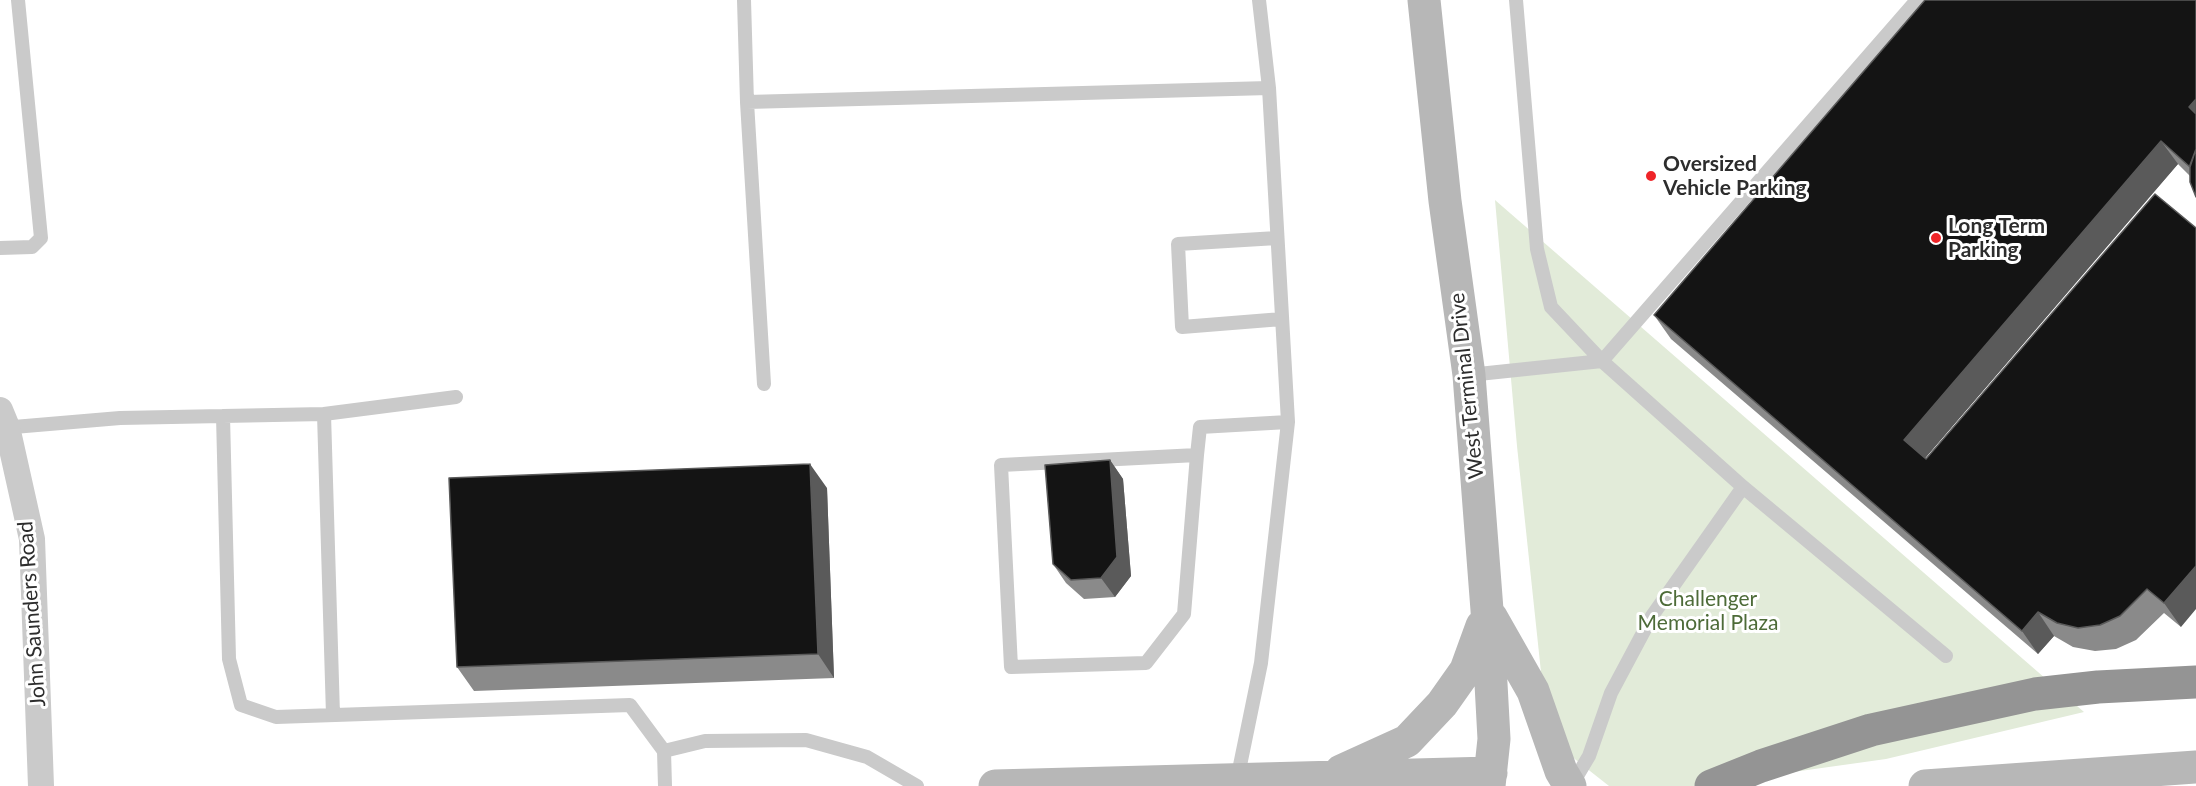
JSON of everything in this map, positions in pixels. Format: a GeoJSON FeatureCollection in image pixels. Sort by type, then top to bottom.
{"type":"FeatureCollection","features":[{"type":"Feature","properties":{"kind":"highway"},"geometry":{"type":"LineString","coordinates":[[1711,786],[1761,766],[1871,730],[2035,694],[2098,687],[2196,682]]}},
{"type":"Feature","properties":{"kind":"main road","name":"West Terminal Drive"},"geometry":{"type":"LineString","coordinates":[[1424,0],[1445,201],[1469,375],[1488,610],[1497,782]]}},
{"type":"Feature","properties":{"kind":"main road"},"geometry":{"type":"LineString","coordinates":[[1326,778],[1407,741],[1442,704],[1466,670],[1488,610]]}},
{"type":"Feature","properties":{"kind":"main road"},"geometry":{"type":"LineString","coordinates":[[1488,610],[1533,691],[1561,771],[1570,786]]}},
{"type":"Feature","properties":{"kind":"main road"},"geometry":{"type":"LineString","coordinates":[[1924,786],[2191,767]]}},
{"type":"Feature","properties":{"kind":"main road"},"geometry":{"type":"LineString","coordinates":[[995,786],[1236,783],[1326,778],[1497,782]]}},
{"type":"Feature","properties":{"kind":"street","name":"John Saunders Road"},"geometry":{"type":"LineString","coordinates":[[2,422],[32,539],[40,786]]}},
{"type":"Feature","properties":{"kind":"lane"},"geometry":{"type":"LineString","coordinates":[[0,248],[32,247],[41,238],[18,0]]}},
{"type":"Feature","properties":{"kind":"lane"},"geometry":{"type":"LineString","coordinates":[[744,0],[747,102],[764,384]]}},
{"type":"Feature","properties":{"kind":"lane"},"geometry":{"type":"LineString","coordinates":[[1236,783],[1261,663],[1288,422],[1269,88],[1260,0]]}},
{"type":"Feature","properties":{"kind":"lane"},"geometry":{"type":"LineString","coordinates":[[1516,0],[1538,249],[1551,307],[1602,361],[1743,486],[1946,656]]}},
{"type":"Feature","properties":{"kind":"lane"},"geometry":{"type":"LineString","coordinates":[[1469,375],[1602,361],[1687,272],[1917,0]]}},
{"type":"Feature","properties":{"kind":"lane"},"geometry":{"type":"LineString","coordinates":[[747,102],[1269,88]]}},
{"type":"Feature","properties":{"kind":"lane"},"geometry":{"type":"LineString","coordinates":[[1277,238],[1178,244],[1182,327],[1282,319]]}},
{"type":"Feature","properties":{"kind":"lane"},"geometry":{"type":"LineString","coordinates":[[2,422],[324,414],[456,397]]}},
{"type":"Feature","properties":{"kind":"lane"},"geometry":{"type":"LineString","coordinates":[[324,414],[333,715]]}},
{"type":"Feature","properties":{"kind":"lane"},"geometry":{"type":"LineString","coordinates":[[223,416],[229,659],[241,705],[276,717],[630,705],[664,751],[665,786]]}},
{"type":"Feature","properties":{"kind":"lane"},"geometry":{"type":"LineString","coordinates":[[1197,455],[1001,465],[1011,667],[1146,663],[1184,614],[1200,427],[1288,422]]}},
{"type":"Feature","properties":{"kind":"lane"},"geometry":{"type":"LineString","coordinates":[[1570,786],[1589,756],[1611,693],[1652,616],[1743,486]]}},
{"type":"Feature","properties":{"kind":"lane"},"geometry":{"type":"LineString","coordinates":[[664,751],[705,741],[806,740],[867,757],[917,786]]}},
{"type":"Feature","properties":{"kind":"green space","name":"Challenger Memorial Plaza"},"geometry":{"type":"Polygon","coordinates":[[[1495,200],[2084,712],[1886,759],[1693,786],[1609,786],[1557,745],[1541,672],[1517,446],[1495,200]]]}},
{"type":"Feature","properties":{"kind":"building"},"geometry":{"type":"Polygon","coordinates":[[[1925,0],[2196,0],[2196,99],[2189,107],[2196,114],[2196,149],[2190,167],[2161,141],[1904,440],[1926,459],[2155,194],[2196,228],[2196,566],[2164,603],[2147,589],[2120,616],[2100,625],[2078,628],[2057,623],[2038,612],[2022,631],[1654,315],[1925,0]]]}},
{"type":"Feature","properties":{"kind":"building"},"geometry":{"type":"Polygon","coordinates":[[[2196,149],[2196,197],[2190,182],[2190,165],[2196,149]]]}},
{"type":"Feature","properties":{"kind":"building"},"geometry":{"type":"Polygon","coordinates":[[[1110,460],[1117,557],[1101,578],[1071,580],[1053,564],[1045,465],[1110,460]]]}},
{"type":"Feature","properties":{"kind":"building"},"geometry":{"type":"Polygon","coordinates":[[[810,464],[818,654],[457,667],[449,478],[810,464]]]}},
{"type":"Feature","properties":{"kind":"place","name":"Oversized Vehicle Parking"},"geometry":{"type":"Point","coordinates":[1651,176]}},
{"type":"Feature","properties":{"kind":"place","name":"Long Term Parking"},"geometry":{"type":"Point","coordinates":[1936,238]}}]}
